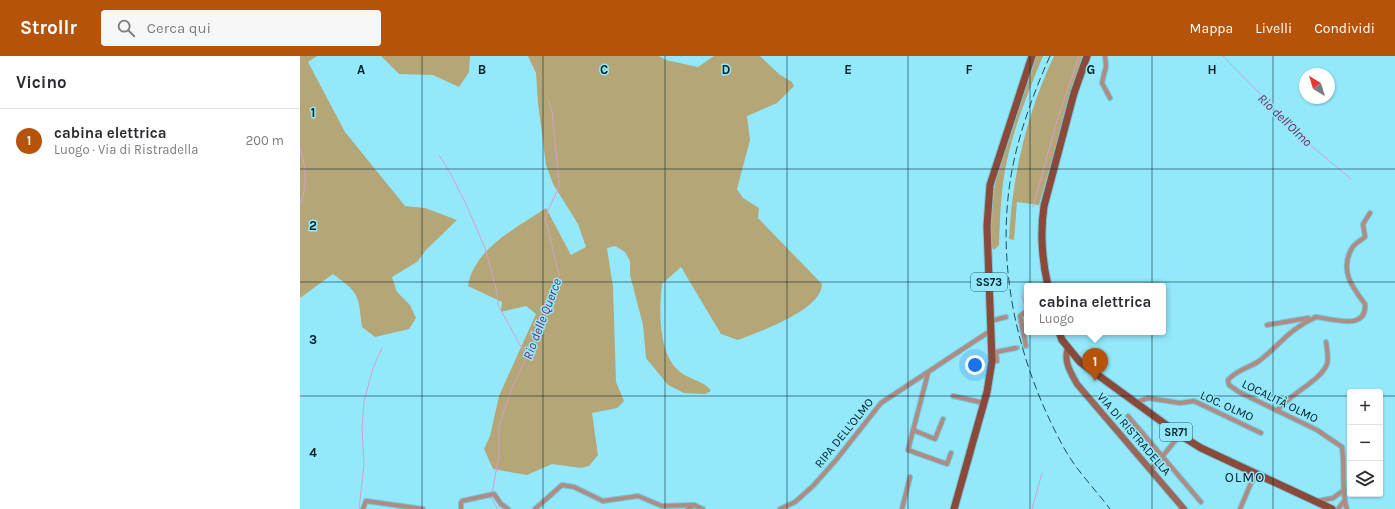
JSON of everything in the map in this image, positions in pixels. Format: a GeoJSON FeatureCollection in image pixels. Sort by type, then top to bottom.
{"type":"FeatureCollection","features":[{"type":"Feature","properties":{"kind":"main road","name":"SS73"},"geometry":{"type":"LineString","coordinates":[[954,509],[984,402],[992,362],[988,226],[990,185],[1032,56]]}},
{"type":"Feature","properties":{"kind":"main road"},"geometry":{"type":"LineString","coordinates":[[1048,283],[1042,245],[1041,222],[1074,93],[1087,56]]}},
{"type":"Feature","properties":{"kind":"main road","name":"SR71"},"geometry":{"type":"LineString","coordinates":[[1060,335],[1068,348],[1080,362],[1137,402],[1180,435],[1201,448],[1333,509]]}},
{"type":"Feature","properties":{"kind":"street"},"geometry":{"type":"LineString","coordinates":[[1105,56],[1106,66],[1102,83],[1110,98]]}},
{"type":"Feature","properties":{"kind":"street"},"geometry":{"type":"LineString","coordinates":[[1267,325],[1316,317],[1351,322],[1358,320],[1362,315],[1365,304],[1348,279],[1346,268],[1351,249],[1365,237],[1363,224],[1370,213]]}},
{"type":"Feature","properties":{"kind":"street"},"geometry":{"type":"LineString","coordinates":[[1024,313],[1020,316],[1026,346]]}},
{"type":"Feature","properties":{"kind":"street"},"geometry":{"type":"LineString","coordinates":[[990,321],[1006,317]]}},
{"type":"Feature","properties":{"kind":"street","name":"LOCALITÀ OLMO"},"geometry":{"type":"LineString","coordinates":[[1316,317],[1290,332],[1260,360],[1252,366],[1233,373],[1228,380],[1229,385],[1233,388],[1317,430],[1342,447],[1345,490]]}},
{"type":"Feature","properties":{"kind":"street","name":"RIPA DELL'OLMO"},"geometry":{"type":"LineString","coordinates":[[780,509],[795,502],[813,486],[881,403],[990,331]]}},
{"type":"Feature","properties":{"kind":"street"},"geometry":{"type":"LineString","coordinates":[[1277,411],[1282,404],[1320,375],[1328,363],[1326,342]]}},
{"type":"Feature","properties":{"kind":"street"},"geometry":{"type":"LineString","coordinates":[[992,362],[997,361],[996,352],[1016,348]]}},
{"type":"Feature","properties":{"kind":"street","name":"VIA DI RISTRADELLA"},"geometry":{"type":"LineString","coordinates":[[1068,348],[1066,353],[1068,368],[1077,384],[1184,509]]}},
{"type":"Feature","properties":{"kind":"street"},"geometry":{"type":"LineString","coordinates":[[928,373],[908,450],[947,464],[951,453]]}},
{"type":"Feature","properties":{"kind":"street"},"geometry":{"type":"LineString","coordinates":[[953,396],[984,402]]}},
{"type":"Feature","properties":{"kind":"street","name":"LOC. OLMO"},"geometry":{"type":"LineString","coordinates":[[1137,402],[1148,398],[1180,403],[1194,401],[1262,433]]}},
{"type":"Feature","properties":{"kind":"street"},"geometry":{"type":"LineString","coordinates":[[1128,416],[1201,502]]}},
{"type":"Feature","properties":{"kind":"street"},"geometry":{"type":"LineString","coordinates":[[913,430],[935,438],[943,419]]}},
{"type":"Feature","properties":{"kind":"street"},"geometry":{"type":"LineString","coordinates":[[1151,470],[1180,435]]}},
{"type":"Feature","properties":{"kind":"street"},"geometry":{"type":"LineString","coordinates":[[1240,509],[1251,483],[1258,474]]}},
{"type":"Feature","properties":{"kind":"street"},"geometry":{"type":"LineString","coordinates":[[902,509],[910,478]]}},
{"type":"Feature","properties":{"kind":"street"},"geometry":{"type":"LineString","coordinates":[[535,509],[562,485],[574,487],[603,501],[638,496],[662,506],[694,505],[703,509]]}},
{"type":"Feature","properties":{"kind":"street"},"geometry":{"type":"LineString","coordinates":[[1315,501],[1334,498],[1345,490]]}},
{"type":"Feature","properties":{"kind":"street"},"geometry":{"type":"LineString","coordinates":[[1345,490],[1347,509]]}},
{"type":"Feature","properties":{"kind":"street"},"geometry":{"type":"LineString","coordinates":[[461,509],[460,503],[462,501],[494,494],[501,504],[508,509]]}},
{"type":"Feature","properties":{"kind":"street"},"geometry":{"type":"LineString","coordinates":[[1333,509],[1331,504],[1334,498]]}},
{"type":"Feature","properties":{"kind":"street"},"geometry":{"type":"LineString","coordinates":[[1338,509],[1345,500]]}},
{"type":"Feature","properties":{"kind":"street"},"geometry":{"type":"LineString","coordinates":[[363,509],[366,501],[423,509]]}},
{"type":"Feature","properties":{"kind":"street"},"geometry":{"type":"LineString","coordinates":[[688,509],[694,505]]}},
{"type":"Feature","properties":{"kind":"shaded area"},"geometry":{"type":"Polygon","coordinates":[[[300,56],[317,56],[308,62],[345,132],[405,206],[425,208],[457,220],[426,250],[417,262],[392,277],[397,292],[410,305],[416,318],[409,329],[375,337],[362,327],[360,308],[353,291],[333,274],[300,298],[300,56]]]}},
{"type":"Feature","properties":{"kind":"shaded area"},"geometry":{"type":"Polygon","coordinates":[[[381,56],[470,56],[469,72],[459,87],[433,75],[399,74],[381,56]]]}},
{"type":"Feature","properties":{"kind":"shaded area"},"geometry":{"type":"Polygon","coordinates":[[[528,56],[659,56],[666,60],[698,67],[714,56],[760,56],[779,74],[792,82],[794,86],[777,103],[747,116],[750,140],[737,189],[743,198],[759,208],[758,218],[822,284],[819,294],[812,303],[801,311],[788,319],[738,340],[721,334],[681,267],[662,284],[660,317],[663,341],[671,362],[678,370],[686,376],[704,384],[711,391],[705,394],[684,393],[668,385],[646,358],[643,325],[630,275],[630,261],[625,252],[615,246],[607,248],[613,287],[616,382],[624,401],[617,408],[592,413],[598,455],[589,466],[581,468],[552,464],[527,475],[493,469],[484,449],[490,436],[499,396],[536,314],[526,306],[501,312],[502,302],[468,286],[472,273],[479,261],[498,240],[546,208],[571,255],[586,247],[578,224],[553,184],[546,165],[538,103],[536,73],[528,56]]]}},
{"type":"Feature","properties":{"kind":"shaded area"},"geometry":{"type":"Polygon","coordinates":[[[1035,56],[1043,56],[1023,107],[1010,147],[1002,192],[999,245],[994,250],[991,245],[991,237],[992,207],[995,185],[1006,141],[1035,56]]]}},
{"type":"Feature","properties":{"kind":"shaded area"},"geometry":{"type":"Polygon","coordinates":[[[1054,56],[1082,56],[1039,205],[1017,202],[1014,240],[1009,239],[1017,168],[1022,145],[1036,100],[1054,56]]]}},
{"type":"Feature","properties":{"kind":"waterway","name":"Rio dell'Olmo"},"geometry":{"type":"LineString","coordinates":[[1033,207],[1056,124],[1079,56]]}},
{"type":"Feature","properties":{"kind":"waterway","name":"Rio dell'Olmo"},"geometry":{"type":"LineString","coordinates":[[1223,56],[1279,113],[1296,133],[1351,179]]}},
{"type":"Feature","properties":{"kind":"waterway","name":"Rio delle Querce"},"geometry":{"type":"LineString","coordinates":[[492,493],[499,456],[499,428],[502,417],[512,388],[542,325],[559,275],[545,217],[559,187],[552,112],[549,102]]}},
{"type":"Feature","properties":{"kind":"waterway"},"geometry":{"type":"LineString","coordinates":[[300,147],[304,162],[305,176],[303,198],[300,205]]}},
{"type":"Feature","properties":{"kind":"waterway"},"geometry":{"type":"LineString","coordinates":[[439,155],[465,202],[485,248],[497,292],[498,305],[526,356]]}},
{"type":"Feature","properties":{"kind":"waterway","name":"Rio dell'Olmo"},"geometry":{"type":"LineString","coordinates":[[1022,295],[1024,302]]}},
{"type":"Feature","properties":{"kind":"waterway"},"geometry":{"type":"LineString","coordinates":[[359,509],[364,464],[362,429],[364,401],[373,368],[382,348]]}},
{"type":"Feature","properties":{"kind":"waterway","name":"Rio dell'Olmo"},"geometry":{"type":"LineString","coordinates":[[1032,509],[1042,473]]}},
{"type":"Feature","properties":{"kind":"waterway","name":"Rio delle Querce"},"geometry":{"type":"LineString","coordinates":[[490,496],[498,509]]}},
{"type":"Feature","properties":{"kind":"tunnel"},"geometry":{"type":"LineString","coordinates":[[1016,348],[1026,346]]}},
{"type":"Feature","properties":{"kind":"railway"},"geometry":{"type":"LineString","coordinates":[[1050,56],[1036,89],[1018,144],[1010,183],[1006,222],[1007,261],[1012,300],[1020,339],[1032,377],[1047,413],[1069,456],[1110,509]]}},
{"type":"Feature","properties":{"kind":"place","name":"cabina elettrica"},"geometry":{"type":"Point","coordinates":[1095,381]}},
{"type":"Feature","properties":{"kind":"district","name":"OLMO"},"geometry":{"type":"Point","coordinates":[1245,477]}}]}
